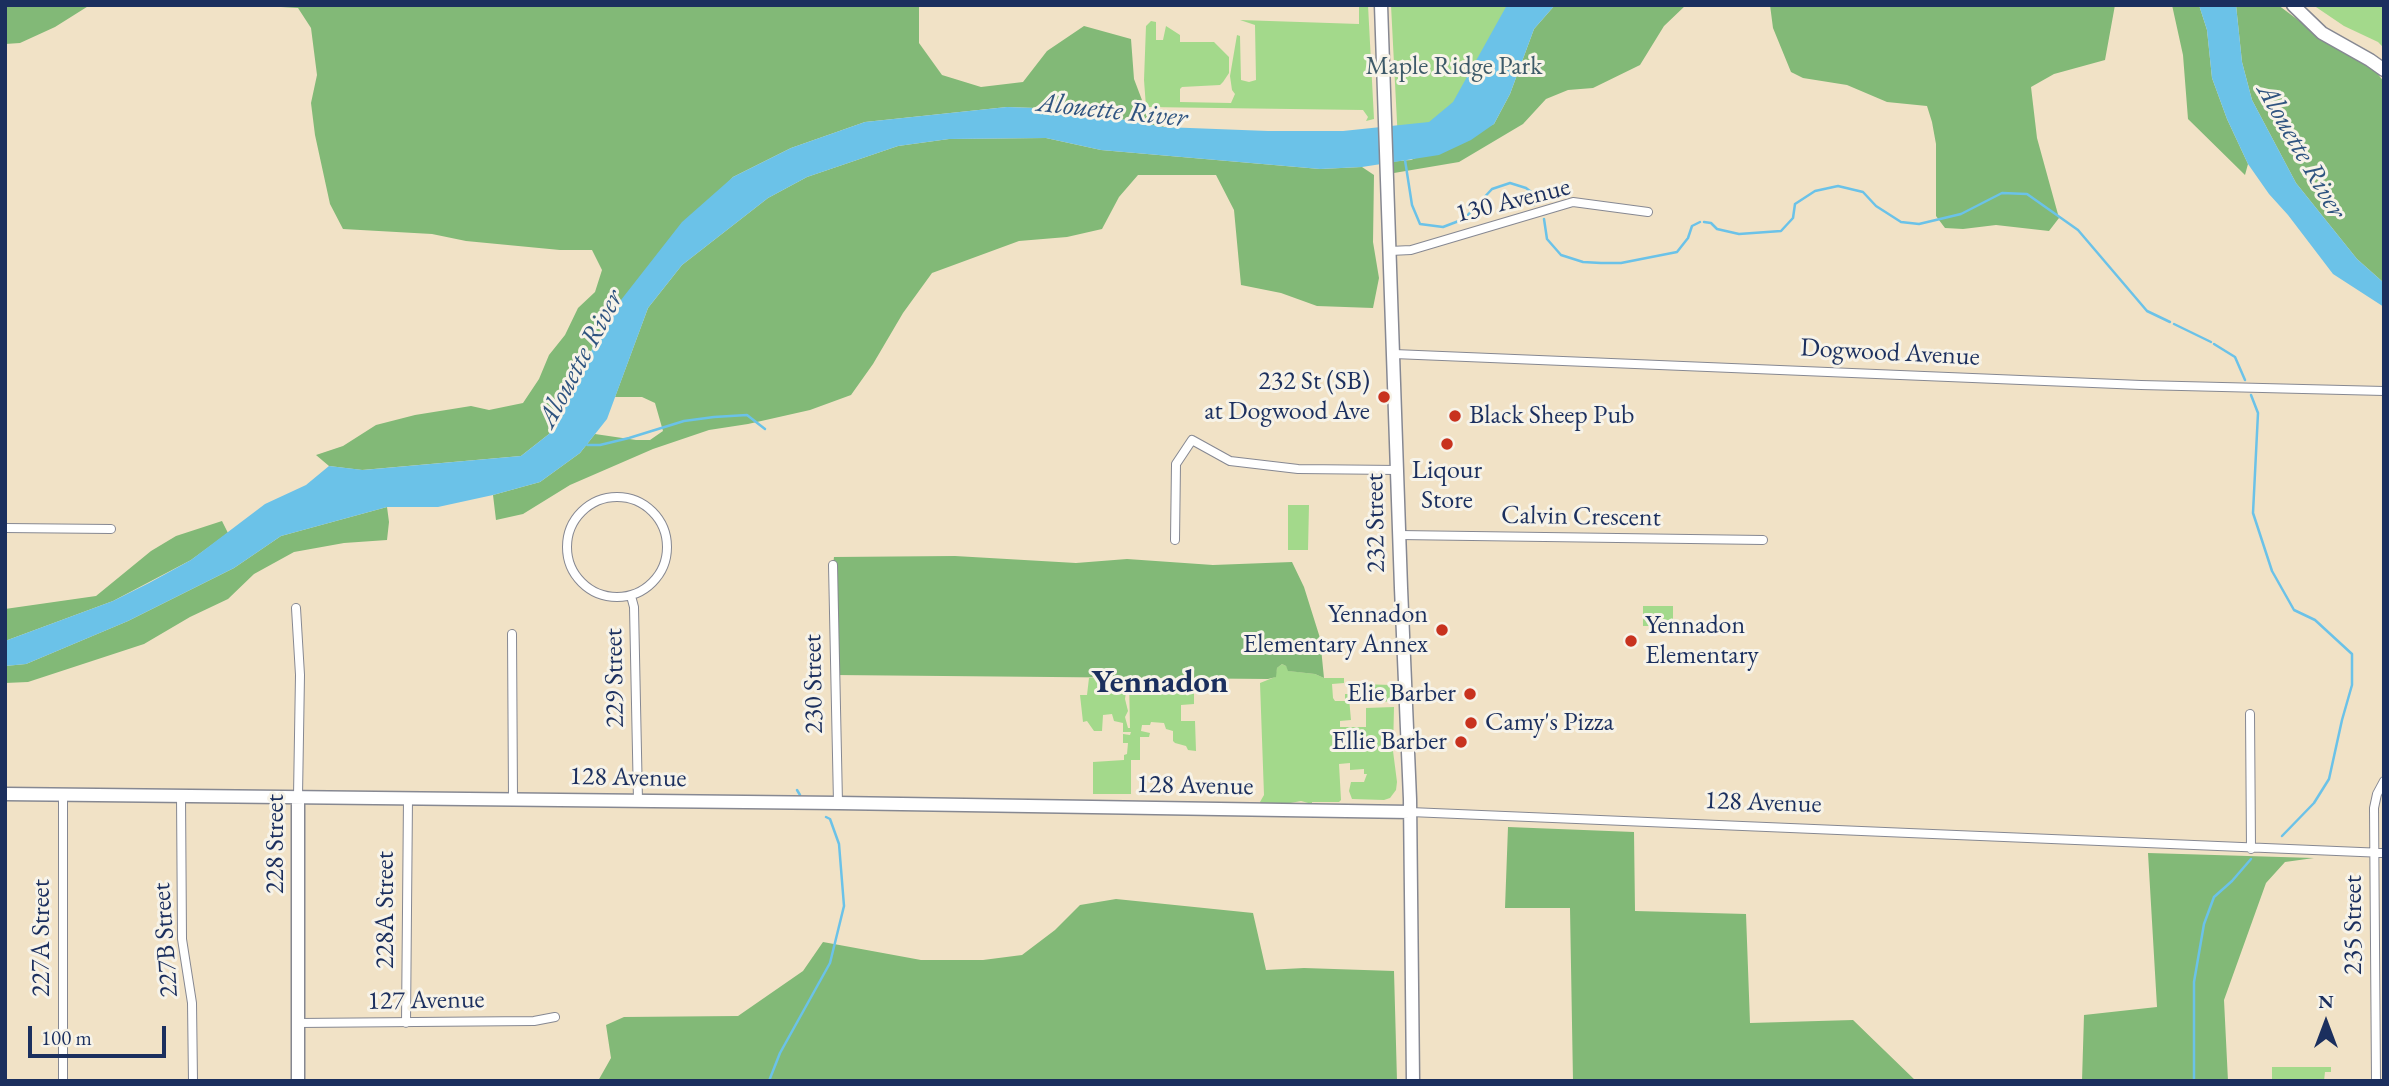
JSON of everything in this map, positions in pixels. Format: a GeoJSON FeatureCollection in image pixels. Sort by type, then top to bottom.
{"type":"FeatureCollection","features":[{"type":"Feature","properties":{"kind":"street","name":"232 Street"},"geometry":{"type":"LineString","coordinates":[[1381,5],[1410,812],[1413,1081]]}},
{"type":"Feature","properties":{"kind":"street"},"geometry":{"type":"LineString","coordinates":[[2293,5],[2322,33],[2384,70]]}},
{"type":"Feature","properties":{"kind":"street","name":"130 Avenue"},"geometry":{"type":"LineString","coordinates":[[1390,251],[1411,250],[1573,202],[1648,212]]}},
{"type":"Feature","properties":{"kind":"street","name":"Dogwood Avenue"},"geometry":{"type":"LineString","coordinates":[[1394,354],[2141,385],[2384,391]]}},
{"type":"Feature","properties":{"kind":"street"},"geometry":{"type":"LineString","coordinates":[[1175,540],[1176,464],[1192,440],[1230,461],[1298,469],[1398,470]]}},
{"type":"Feature","properties":{"kind":"street","name":"229 Street"},"geometry":{"type":"LineString","coordinates":[[627,498],[643,504],[656,515],[664,529],[667,554],[662,569],[652,583],[631,596],[606,596],[591,590],[578,579],[569,565],[566,541],[571,525],[581,511],[603,499],[627,498]]}},
{"type":"Feature","properties":{"kind":"street"},"geometry":{"type":"LineString","coordinates":[[5,528],[111,529]]}},
{"type":"Feature","properties":{"kind":"street","name":"Calvin Crescent"},"geometry":{"type":"LineString","coordinates":[[1399,535],[1763,540]]}},
{"type":"Feature","properties":{"kind":"street","name":"230 Street"},"geometry":{"type":"LineString","coordinates":[[832,565],[838,803]]}},
{"type":"Feature","properties":{"kind":"street","name":"229 Street"},"geometry":{"type":"LineString","coordinates":[[631,596],[634,607],[638,801]]}},
{"type":"Feature","properties":{"kind":"street","name":"228 Street"},"geometry":{"type":"LineString","coordinates":[[296,608],[300,675],[298,1081]]}},
{"type":"Feature","properties":{"kind":"street"},"geometry":{"type":"LineString","coordinates":[[512,634],[513,799]]}},
{"type":"Feature","properties":{"kind":"street"},"geometry":{"type":"LineString","coordinates":[[2250,714],[2251,849]]}},
{"type":"Feature","properties":{"kind":"street","name":"235 Street"},"geometry":{"type":"LineString","coordinates":[[2376,1081],[2379,853],[2375,801],[2384,781]]}},
{"type":"Feature","properties":{"kind":"street","name":"128 Avenue"},"geometry":{"type":"LineString","coordinates":[[5,794],[1410,812],[2379,853]]}},
{"type":"Feature","properties":{"kind":"street","name":"227A Street"},"geometry":{"type":"LineString","coordinates":[[63,794],[63,1081]]}},
{"type":"Feature","properties":{"kind":"street","name":"227B Street"},"geometry":{"type":"LineString","coordinates":[[181,795],[182,939],[192,1003],[193,1081]]}},
{"type":"Feature","properties":{"kind":"street","name":"228A Street"},"geometry":{"type":"LineString","coordinates":[[406,1023],[408,798]]}},
{"type":"Feature","properties":{"kind":"street","name":"127 Avenue"},"geometry":{"type":"LineString","coordinates":[[298,1023],[534,1021],[555,1017]]}},
{"type":"Feature","properties":{"kind":"green space"},"geometry":{"type":"Polygon","coordinates":[[[5,5],[90,5],[55,27],[20,43],[5,44],[5,5]]]}},
{"type":"Feature","properties":{"kind":"green space"},"geometry":{"type":"Polygon","coordinates":[[[247,5],[919,5],[919,43],[942,75],[981,87],[1023,82],[1047,51],[1084,26],[1131,39],[1134,79],[1145,108],[1164,127],[1065,109],[1007,107],[865,122],[791,148],[733,177],[610,314],[549,434],[521,456],[362,470],[329,466],[316,455],[343,446],[376,425],[415,415],[471,406],[489,410],[523,403],[539,379],[549,355],[565,335],[578,308],[595,292],[602,270],[592,250],[560,250],[466,241],[432,234],[343,229],[330,204],[315,135],[311,103],[317,75],[311,28],[298,8],[247,5]]]}},
{"type":"Feature","properties":{"kind":"green space"},"geometry":{"type":"Polygon","coordinates":[[[1359,5],[1368,5],[1374,119],[1366,121],[1368,117],[1363,110],[1146,107],[1146,26],[1151,21],[1156,22],[1156,40],[1163,40],[1166,26],[1180,35],[1180,42],[1214,42],[1229,57],[1229,73],[1220,85],[1182,87],[1180,102],[1231,103],[1235,94],[1230,76],[1237,35],[1240,36],[1241,80],[1256,80],[1255,25],[1240,20],[1359,24],[1359,5]]]}},
{"type":"Feature","properties":{"kind":"green space","name":"Maple Ridge Park"},"geometry":{"type":"Polygon","coordinates":[[[1391,5],[1555,5],[1399,161],[1391,5]]]}},
{"type":"Feature","properties":{"kind":"green space"},"geometry":{"type":"Polygon","coordinates":[[[1555,5],[1686,5],[1664,26],[1640,65],[1593,88],[1568,90],[1546,99],[1523,124],[1459,162],[1388,174],[1388,162],[1411,160],[1494,124],[1510,94],[1534,29],[1555,5]]]}},
{"type":"Feature","properties":{"kind":"green space"},"geometry":{"type":"Polygon","coordinates":[[[1770,5],[2115,5],[2105,60],[2054,74],[2031,87],[2037,138],[2059,218],[2049,231],[1996,225],[1945,228],[1936,216],[1936,144],[1927,106],[1887,102],[1847,85],[1803,78],[1791,72],[1773,28],[1770,5]]]}},
{"type":"Feature","properties":{"kind":"green space"},"geometry":{"type":"Polygon","coordinates":[[[2172,5],[2199,5],[2207,30],[2212,78],[2248,164],[2245,175],[2188,119],[2183,55],[2172,5]]]}},
{"type":"Feature","properties":{"kind":"green space"},"geometry":{"type":"Polygon","coordinates":[[[2236,5],[2278,5],[2333,46],[2374,69],[2384,82],[2384,283],[2357,259],[2296,183],[2252,100],[2242,62],[2236,5]]]}},
{"type":"Feature","properties":{"kind":"green space"},"geometry":{"type":"Polygon","coordinates":[[[2313,5],[2384,5],[2384,48],[2378,42],[2344,26],[2313,5]]]}},
{"type":"Feature","properties":{"kind":"green space"},"geometry":{"type":"Polygon","coordinates":[[[1046,138],[1101,150],[1320,169],[1362,167],[1374,175],[1373,242],[1379,278],[1373,308],[1317,306],[1281,293],[1241,285],[1234,210],[1216,175],[1138,175],[1119,197],[1102,229],[1067,237],[1019,241],[932,273],[851,395],[810,410],[709,430],[653,449],[570,485],[523,514],[496,520],[493,495],[540,482],[580,453],[595,434],[650,440],[663,431],[655,403],[642,397],[615,397],[648,308],[682,265],[768,198],[807,177],[898,146],[949,139],[1046,138]]]}},
{"type":"Feature","properties":{"kind":"green space"},"geometry":{"type":"Polygon","coordinates":[[[1288,505],[1309,505],[1308,550],[1288,550],[1288,505]]]}},
{"type":"Feature","properties":{"kind":"green space"},"geometry":{"type":"Polygon","coordinates":[[[387,507],[387,540],[344,543],[294,552],[254,574],[228,599],[144,644],[28,682],[5,683],[5,666],[26,664],[128,621],[234,568],[281,536],[387,507]]]}},
{"type":"Feature","properties":{"kind":"green space"},"geometry":{"type":"Polygon","coordinates":[[[222,521],[228,533],[191,560],[113,601],[5,641],[5,609],[96,596],[151,551],[176,536],[222,521]]]}},
{"type":"Feature","properties":{"kind":"green space"},"geometry":{"type":"Polygon","coordinates":[[[955,556],[1076,563],[1127,559],[1213,565],[1292,562],[1304,587],[1320,638],[1324,678],[1315,674],[1288,671],[1282,664],[1277,668],[1276,677],[1268,679],[835,675],[834,557],[955,556]]]}},
{"type":"Feature","properties":{"kind":"green space"},"geometry":{"type":"Polygon","coordinates":[[[1643,606],[1673,606],[1673,626],[1643,626],[1643,606]]]}},
{"type":"Feature","properties":{"kind":"green space"},"geometry":{"type":"Polygon","coordinates":[[[1282,664],[1289,671],[1315,674],[1324,678],[1344,678],[1344,683],[1332,684],[1335,701],[1345,701],[1345,694],[1352,694],[1353,688],[1358,684],[1392,685],[1392,701],[1382,702],[1371,697],[1349,698],[1351,720],[1340,721],[1340,727],[1366,727],[1366,708],[1394,707],[1393,751],[1397,782],[1396,790],[1390,798],[1352,799],[1349,791],[1351,782],[1364,782],[1367,774],[1364,774],[1364,769],[1350,770],[1350,763],[1339,764],[1339,802],[1261,804],[1264,795],[1260,683],[1275,677],[1277,668],[1282,664]]]}},
{"type":"Feature","properties":{"kind":"green space"},"geometry":{"type":"Polygon","coordinates":[[[1089,678],[1109,678],[1113,682],[1127,685],[1125,699],[1128,711],[1125,717],[1128,728],[1129,680],[1194,680],[1194,704],[1181,705],[1181,721],[1195,721],[1196,751],[1175,743],[1173,731],[1166,729],[1164,723],[1151,722],[1150,725],[1142,725],[1141,731],[1150,733],[1149,737],[1140,737],[1140,760],[1131,760],[1131,794],[1093,794],[1093,762],[1124,760],[1128,743],[1123,743],[1123,734],[1130,735],[1131,732],[1123,732],[1123,723],[1114,721],[1112,714],[1103,715],[1102,731],[1094,731],[1087,721],[1083,722],[1080,695],[1087,695],[1089,678]]]}},
{"type":"Feature","properties":{"kind":"green space"},"geometry":{"type":"Polygon","coordinates":[[[1508,827],[1634,832],[1635,911],[1746,914],[1750,1023],[1853,1020],[1916,1081],[1573,1081],[1570,908],[1505,908],[1508,827]]]}},
{"type":"Feature","properties":{"kind":"green space"},"geometry":{"type":"Polygon","coordinates":[[[2148,853],[2314,858],[2285,862],[2266,883],[2224,1000],[2228,1081],[2082,1081],[2084,1015],[2157,1007],[2148,853]]]}},
{"type":"Feature","properties":{"kind":"green space"},"geometry":{"type":"Polygon","coordinates":[[[1116,899],[1253,913],[1266,970],[1304,968],[1394,971],[1397,1081],[598,1081],[611,1058],[606,1025],[624,1017],[738,1016],[803,971],[823,942],[921,960],[983,960],[1022,955],[1055,930],[1080,905],[1116,899]]]}},
{"type":"Feature","properties":{"kind":"green space"},"geometry":{"type":"Polygon","coordinates":[[[2272,1067],[2331,1067],[2331,1072],[2325,1072],[2324,1081],[2272,1081],[2272,1067]]]}},
{"type":"Feature","properties":{"kind":"water"},"geometry":{"type":"Polygon","coordinates":[[[1507,5],[1555,5],[1534,29],[1510,94],[1494,124],[1471,140],[1439,155],[1362,167],[1320,169],[1101,150],[1046,138],[949,139],[898,146],[807,177],[768,198],[682,265],[648,308],[607,419],[580,453],[540,482],[438,507],[387,507],[281,536],[234,568],[128,621],[26,664],[5,666],[5,641],[113,601],[149,583],[191,560],[265,504],[306,485],[329,466],[363,470],[521,456],[549,434],[610,314],[682,222],[733,177],[791,148],[865,122],[1007,107],[1065,109],[1164,127],[1268,131],[1343,131],[1429,122],[1453,102],[1507,5]]]}},
{"type":"Feature","properties":{"kind":"water"},"geometry":{"type":"Polygon","coordinates":[[[2199,5],[2236,5],[2242,62],[2252,100],[2296,183],[2357,259],[2384,283],[2384,307],[2333,274],[2248,164],[2212,78],[2207,30],[2199,5]]]}},
{"type":"Feature","properties":{"kind":"waterway"},"geometry":{"type":"LineString","coordinates":[[1405,160],[1412,205],[1420,224],[1443,227],[1464,219],[1492,189],[1510,183],[1526,188],[1534,194],[1534,205]]}},
{"type":"Feature","properties":{"kind":"waterway"},"geometry":{"type":"LineString","coordinates":[[1704,222],[1711,223],[1717,229],[1739,234],[1781,231],[1793,218],[1795,204],[1815,191],[1838,186],[1863,192],[1876,206],[1901,222],[1919,224],[1961,214],[2002,193],[2027,194],[2078,230],[2147,311],[2170,322]]}},
{"type":"Feature","properties":{"kind":"waterway"},"geometry":{"type":"LineString","coordinates":[[1544,219],[1547,239],[1561,255],[1583,262],[1601,263],[1621,263],[1677,252],[1688,238],[1692,226],[1700,222]]}},
{"type":"Feature","properties":{"kind":"waterway"},"geometry":{"type":"LineString","coordinates":[[2174,324],[2211,342]]}},
{"type":"Feature","properties":{"kind":"waterway"},"geometry":{"type":"LineString","coordinates":[[2214,344],[2235,357],[2245,380]]}},
{"type":"Feature","properties":{"kind":"waterway"},"geometry":{"type":"LineString","coordinates":[[2251,395],[2258,413],[2253,513],[2272,571],[2294,610],[2315,620],[2352,654],[2352,685],[2329,779],[2314,803],[2282,836]]}},
{"type":"Feature","properties":{"kind":"waterway"},"geometry":{"type":"LineString","coordinates":[[583,443],[600,445],[684,421],[714,417],[747,415],[765,429]]}},
{"type":"Feature","properties":{"kind":"waterway"},"geometry":{"type":"LineString","coordinates":[[797,790],[800,795]]}},
{"type":"Feature","properties":{"kind":"waterway"},"geometry":{"type":"LineString","coordinates":[[769,1081],[780,1053],[830,963],[844,906],[839,844],[830,819],[826,817]]}},
{"type":"Feature","properties":{"kind":"waterway"},"geometry":{"type":"LineString","coordinates":[[2194,1081],[2194,982],[2204,924],[2214,897],[2251,859]]}},
{"type":"Feature","properties":{"kind":"place","name":"232 St (SB) at Dogwood Ave"},"geometry":{"type":"Point","coordinates":[1384,397]}},
{"type":"Feature","properties":{"kind":"place","name":"Black Sheep Pub"},"geometry":{"type":"Point","coordinates":[1455,416]}},
{"type":"Feature","properties":{"kind":"place","name":"Liqour Store"},"geometry":{"type":"Point","coordinates":[1447,444]}},
{"type":"Feature","properties":{"kind":"place","name":"Yennadon Elementary Annex"},"geometry":{"type":"Point","coordinates":[1442,630]}},
{"type":"Feature","properties":{"kind":"place","name":"Yennadon Elementary"},"geometry":{"type":"Point","coordinates":[1631,641]}},
{"type":"Feature","properties":{"kind":"place","name":"Elie Barber"},"geometry":{"type":"Point","coordinates":[1470,694]}},
{"type":"Feature","properties":{"kind":"place","name":"Camy's Pizza"},"geometry":{"type":"Point","coordinates":[1471,723]}},
{"type":"Feature","properties":{"kind":"place","name":"Ellie Barber"},"geometry":{"type":"Point","coordinates":[1461,742]}},
{"type":"Feature","properties":{"kind":"district","name":"Yennadon"},"geometry":{"type":"Point","coordinates":[1160,683]}},
{"type":"Feature","properties":{"kind":"water label","name":"Alouette River"},"geometry":{"type":"Point","coordinates":[1112,111]}},
{"type":"Feature","properties":{"kind":"water label","name":"Alouette River"},"geometry":{"type":"Point","coordinates":[2301,151]}},
{"type":"Feature","properties":{"kind":"water label","name":"Alouette River"},"geometry":{"type":"Point","coordinates":[581,359]}}]}
